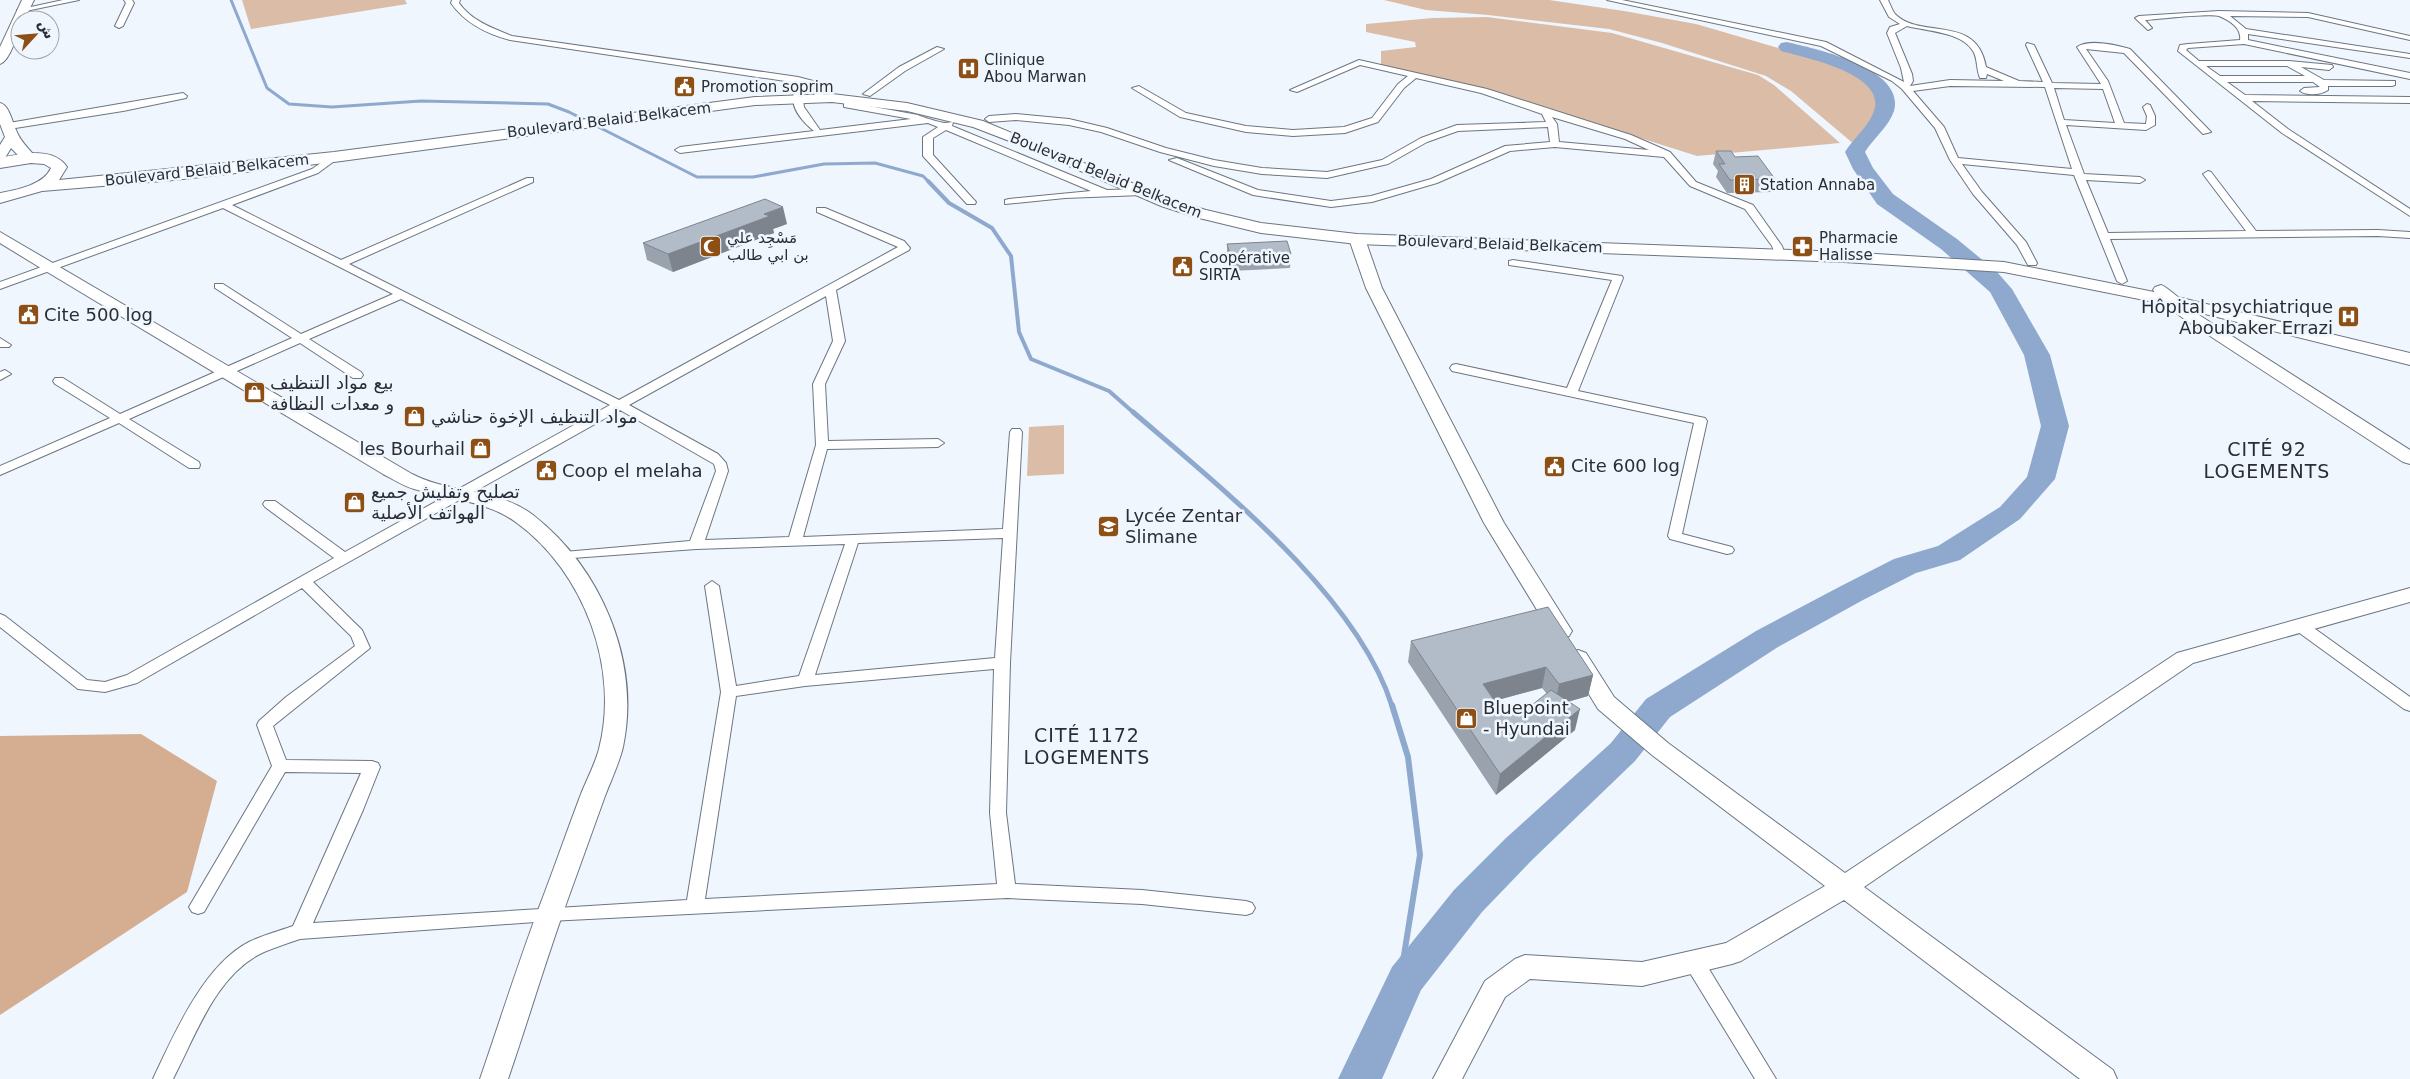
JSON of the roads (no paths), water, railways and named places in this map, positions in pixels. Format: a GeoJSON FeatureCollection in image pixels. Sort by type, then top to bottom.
{"type":"FeatureCollection","features":[{"type":"Feature","properties":{"kind":"main road","name":"Boulevard Belaid Belkacem"},"geometry":{"type":"LineString","coordinates":[[820,94],[850,114],[907,107],[960,120],[1027,143],[1142,192],[1201,214],[1227,221],[1310,235],[1357,239],[1965,257],[2032,263],[2122,281],[2165,295],[2410,359]]}},
{"type":"Feature","properties":{"kind":"main road","name":"Boulevard Belaid Belkacem"},"geometry":{"type":"LineString","coordinates":[[59,171],[106,173],[179,169],[797,95],[867,94],[914,100],[989,119],[1027,132],[1170,193],[1232,212],[1270,220],[1312,226],[1359,229],[1779,250]]}},
{"type":"Feature","properties":{"kind":"main road","name":"Boulevard Belaid Belkacem"},"geometry":{"type":"LineString","coordinates":[[38,187],[183,174],[334,157],[563,123]]}},
{"type":"Feature","properties":{"kind":"main road"},"geometry":{"type":"LineString","coordinates":[[0,163],[30,159],[53,162],[57,164],[59,171],[54,177],[38,187],[2,199]]}},
{"type":"Feature","properties":{"kind":"main road","name":"Boulevard Belaid Belkacem"},"geometry":{"type":"LineString","coordinates":[[1965,257],[1994,266],[2165,295],[2410,349]]}},
{"type":"Feature","properties":{"kind":"street"},"geometry":{"type":"LineString","coordinates":[[0,60],[4,47],[25,5],[76,0]]}},
{"type":"Feature","properties":{"kind":"street"},"geometry":{"type":"LineString","coordinates":[[119,26],[130,3],[128,0]]}},
{"type":"Feature","properties":{"kind":"street"},"geometry":{"type":"LineString","coordinates":[[456,0],[455,3],[460,12],[473,22],[510,38],[798,80],[814,84],[820,94]]}},
{"type":"Feature","properties":{"kind":"street"},"geometry":{"type":"LineString","coordinates":[[1611,0],[1648,4],[1823,44],[1874,68],[1906,88],[1939,127],[1955,160],[1978,194],[2022,244],[2032,263]]}},
{"type":"Feature","properties":{"kind":"street"},"geometry":{"type":"LineString","coordinates":[[1884,0],[1892,15],[1906,24],[1949,34],[1972,42],[1978,50],[1984,82]]}},
{"type":"Feature","properties":{"kind":"street"},"geometry":{"type":"LineString","coordinates":[[2219,13],[2241,26],[2245,37],[2244,42]]}},
{"type":"Feature","properties":{"kind":"street"},"geometry":{"type":"LineString","coordinates":[[2148,28],[2139,18],[2219,13],[2308,15],[2410,38]]}},
{"type":"Feature","properties":{"kind":"street"},"geometry":{"type":"LineString","coordinates":[[1906,24],[1893,29],[1891,33],[1894,46],[1907,67],[1909,81],[1906,88]]}},
{"type":"Feature","properties":{"kind":"street"},"geometry":{"type":"LineString","coordinates":[[2243,31],[2410,56]]}},
{"type":"Feature","properties":{"kind":"street"},"geometry":{"type":"LineString","coordinates":[[2410,76],[2244,42],[2183,47],[2182,51],[2285,131],[2410,213]]}},
{"type":"Feature","properties":{"kind":"street"},"geometry":{"type":"LineString","coordinates":[[2030,44],[2049,86],[2079,174],[2122,281]]}},
{"type":"Feature","properties":{"kind":"street"},"geometry":{"type":"LineString","coordinates":[[2117,126],[2120,122],[2106,87],[2082,46],[2118,48],[2127,51],[2206,132]]}},
{"type":"Feature","properties":{"kind":"street"},"geometry":{"type":"LineString","coordinates":[[867,94],[902,69],[940,49]]}},
{"type":"Feature","properties":{"kind":"street"},"geometry":{"type":"LineString","coordinates":[[1294,90],[1359,62],[1484,91],[1628,137],[1667,154],[1676,161],[1683,174],[1693,184],[1748,207],[1779,250]]}},
{"type":"Feature","properties":{"kind":"street"},"geometry":{"type":"LineString","coordinates":[[2198,63],[2289,64],[2329,67]]}},
{"type":"Feature","properties":{"kind":"street"},"geometry":{"type":"LineString","coordinates":[[2251,64],[2291,91]]}},
{"type":"Feature","properties":{"kind":"street"},"geometry":{"type":"LineString","coordinates":[[2231,89],[2321,91],[2324,88],[2319,81],[2289,64]]}},
{"type":"Feature","properties":{"kind":"street"},"geometry":{"type":"LineString","coordinates":[[1981,68],[2018,84]]}},
{"type":"Feature","properties":{"kind":"street"},"geometry":{"type":"LineString","coordinates":[[1136,88],[1183,115],[1246,129],[1293,133],[1345,130],[1375,120],[1401,86],[1414,75]]}},
{"type":"Feature","properties":{"kind":"street"},"geometry":{"type":"LineString","coordinates":[[2218,79],[2392,83]]}},
{"type":"Feature","properties":{"kind":"street"},"geometry":{"type":"LineString","coordinates":[[1906,88],[1950,83],[1984,82],[2106,87]]}},
{"type":"Feature","properties":{"kind":"street"},"geometry":{"type":"LineString","coordinates":[[797,95],[798,106],[816,129]]}},
{"type":"Feature","properties":{"kind":"street"},"geometry":{"type":"LineString","coordinates":[[10,132],[183,96]]}},
{"type":"Feature","properties":{"kind":"street"},"geometry":{"type":"LineString","coordinates":[[2242,98],[2410,100]]}},
{"type":"Feature","properties":{"kind":"street"},"geometry":{"type":"LineString","coordinates":[[2060,122],[2146,127],[2150,125],[2151,116],[2147,107]]}},
{"type":"Feature","properties":{"kind":"street"},"geometry":{"type":"LineString","coordinates":[[0,109],[18,149],[30,159]]}},
{"type":"Feature","properties":{"kind":"street"},"geometry":{"type":"LineString","coordinates":[[1545,112],[1552,124],[1555,144]]}},
{"type":"Feature","properties":{"kind":"street"},"geometry":{"type":"LineString","coordinates":[[850,114],[928,120]]}},
{"type":"Feature","properties":{"kind":"street"},"geometry":{"type":"LineString","coordinates":[[680,150],[850,114],[928,120],[1107,194]]}},
{"type":"Feature","properties":{"kind":"street"},"geometry":{"type":"LineString","coordinates":[[989,119],[1016,117],[1069,122],[1104,130],[1163,150],[1214,163],[1262,171],[1327,175],[1385,162],[1424,140],[1457,128],[1552,124]]}},
{"type":"Feature","properties":{"kind":"street"},"geometry":{"type":"LineString","coordinates":[[960,120],[928,136],[928,156],[971,202]]}},
{"type":"Feature","properties":{"kind":"street"},"geometry":{"type":"LineString","coordinates":[[0,155],[10,132]]}},
{"type":"Feature","properties":{"kind":"street"},"geometry":{"type":"LineString","coordinates":[[1163,150],[1172,160],[1256,193],[1331,204],[1372,200],[1434,182],[1508,148],[1555,144],[1667,154]]}},
{"type":"Feature","properties":{"kind":"street"},"geometry":{"type":"LineString","coordinates":[[0,286],[315,171],[334,157]]}},
{"type":"Feature","properties":{"kind":"street"},"geometry":{"type":"LineString","coordinates":[[1955,160],[2140,180]]}},
{"type":"Feature","properties":{"kind":"street"},"geometry":{"type":"LineString","coordinates":[[2208,174],[2254,235]]}},
{"type":"Feature","properties":{"kind":"street"},"geometry":{"type":"LineString","coordinates":[[340,264],[530,180]]}},
{"type":"Feature","properties":{"kind":"street"},"geometry":{"type":"LineString","coordinates":[[1009,202],[1142,192]]}},
{"type":"Feature","properties":{"kind":"street"},"geometry":{"type":"LineString","coordinates":[[225,205],[620,405],[700,449],[720,463],[722,471],[720,480],[696,545]]}},
{"type":"Feature","properties":{"kind":"street"},"geometry":{"type":"LineString","coordinates":[[0,619],[83,684],[105,686],[132,679],[457,494],[905,248],[900,243],[821,210]]}},
{"type":"Feature","properties":{"kind":"street"},"geometry":{"type":"LineString","coordinates":[[2104,236],[2410,235]]}},
{"type":"Feature","properties":{"kind":"street"},"geometry":{"type":"LineString","coordinates":[[0,236],[390,470],[419,484],[496,506],[524,518],[564,556],[577,574],[596,607],[607,638],[615,674],[616,713],[612,745],[549,914],[494,1079]]}},
{"type":"Feature","properties":{"kind":"street"},"geometry":{"type":"LineString","coordinates":[[1357,239],[1374,288],[1494,523],[1606,703],[1660,749],[2103,1079]]}},
{"type":"Feature","properties":{"kind":"street"},"geometry":{"type":"LineString","coordinates":[[1513,263],[1618,278],[1572,392]]}},
{"type":"Feature","properties":{"kind":"street"},"geometry":{"type":"LineString","coordinates":[[219,286],[357,375]]}},
{"type":"Feature","properties":{"kind":"street"},"geometry":{"type":"LineString","coordinates":[[795,541],[822,445],[819,384],[839,341],[831,290]]}},
{"type":"Feature","properties":{"kind":"street"},"geometry":{"type":"LineString","coordinates":[[0,471],[400,295]]}},
{"type":"Feature","properties":{"kind":"street"},"geometry":{"type":"LineString","coordinates":[[2165,295],[2193,318],[2410,458]]}},
{"type":"Feature","properties":{"kind":"street"},"geometry":{"type":"LineString","coordinates":[[1456,368],[1701,421],[1675,536],[1727,550]]}},
{"type":"Feature","properties":{"kind":"street"},"geometry":{"type":"LineString","coordinates":[[59,381],[194,465]]}},
{"type":"Feature","properties":{"kind":"street"},"geometry":{"type":"LineString","coordinates":[[1007,891],[998,813],[1002,663],[1016,432]]}},
{"type":"Feature","properties":{"kind":"street"},"geometry":{"type":"LineString","coordinates":[[822,445],[938,443]]}},
{"type":"Feature","properties":{"kind":"street"},"geometry":{"type":"LineString","coordinates":[[270,504],[344,558]]}},
{"type":"Feature","properties":{"kind":"street"},"geometry":{"type":"LineString","coordinates":[[564,556],[696,545],[1010,533]]}},
{"type":"Feature","properties":{"kind":"street"},"geometry":{"type":"LineString","coordinates":[[805,681],[853,539]]}},
{"type":"Feature","properties":{"kind":"street"},"geometry":{"type":"LineString","coordinates":[[280,766],[265,725],[292,701],[363,648],[357,634],[303,581]]}},
{"type":"Feature","properties":{"kind":"street"},"geometry":{"type":"LineString","coordinates":[[695,907],[729,692],[712,586]]}},
{"type":"Feature","properties":{"kind":"street"},"geometry":{"type":"LineString","coordinates":[[1447,1079],[1495,989],[1524,967],[1642,974],[1732,953],[1846,886],[2184,658],[2410,595]]}},
{"type":"Feature","properties":{"kind":"street"},"geometry":{"type":"LineString","coordinates":[[2299,626],[2410,704]]}},
{"type":"Feature","properties":{"kind":"street"},"geometry":{"type":"LineString","coordinates":[[729,692],[805,681],[1002,663]]}},
{"type":"Feature","properties":{"kind":"street"},"geometry":{"type":"LineString","coordinates":[[280,766],[372,767],[355,810],[300,931]]}},
{"type":"Feature","properties":{"kind":"street"},"geometry":{"type":"LineString","coordinates":[[198,907],[280,766]]}},
{"type":"Feature","properties":{"kind":"street"},"geometry":{"type":"LineString","coordinates":[[163,1079],[205,997],[228,967],[256,947],[300,931],[549,914],[1007,891],[1142,897],[1246,908]]}},
{"type":"Feature","properties":{"kind":"street"},"geometry":{"type":"LineString","coordinates":[[1694,962],[1766,1079]]}},
{"type":"Feature","properties":{"kind":"waterway"},"geometry":{"type":"LineString","coordinates":[[231,0],[267,88],[289,104],[332,107],[421,101],[548,104],[569,112],[697,177],[753,177],[824,164],[875,163],[923,176],[928,181]]}},
{"type":"Feature","properties":{"kind":"waterway"},"geometry":{"type":"LineString","coordinates":[[1360,1079],[1406,979],[1468,901],[1519,849],[1623,752],[1658,708],[1767,639],[1852,593],[1905,566],[1949,553],[2010,513],[2041,479],[2055,426],[2037,355],[2000,289],[1989,277],[1949,244],[1885,199],[1863,169],[1855,152],[1884,111],[1886,98],[1879,86],[1867,76],[1851,67],[1787,47]]}},
{"type":"Feature","properties":{"kind":"waterway"},"geometry":{"type":"LineString","coordinates":[[928,181],[949,203],[992,228],[1011,256],[1019,332],[1031,359],[1109,391],[1134,413]]}},
{"type":"Feature","properties":{"kind":"waterway"},"geometry":{"type":"LineString","coordinates":[[1133,412],[1244,509],[1318,584],[1349,624],[1374,665],[1392,706]]}},
{"type":"Feature","properties":{"kind":"waterway"},"geometry":{"type":"LineString","coordinates":[[1392,705],[1408,757],[1420,855],[1397,999]]}},
{"type":"Feature","properties":{"kind":"place","name":"Clinique Abou Marwan"},"geometry":{"type":"Point","coordinates":[968,69]}},
{"type":"Feature","properties":{"kind":"place","name":"Promotion soprim"},"geometry":{"type":"Point","coordinates":[685,87]}},
{"type":"Feature","properties":{"kind":"place","name":"Station Annaba"},"geometry":{"type":"Point","coordinates":[1744,185]}},
{"type":"Feature","properties":{"kind":"place","name":"مَسْجِد علي بن ابي طالب"},"geometry":{"type":"Point","coordinates":[711,247]}},
{"type":"Feature","properties":{"kind":"place","name":"Pharmacie Halisse"},"geometry":{"type":"Point","coordinates":[1803,247]}},
{"type":"Feature","properties":{"kind":"place","name":"Coopérative SIRTA"},"geometry":{"type":"Point","coordinates":[1183,267]}},
{"type":"Feature","properties":{"kind":"place","name":"Cite 500 log"},"geometry":{"type":"Point","coordinates":[28,315]}},
{"type":"Feature","properties":{"kind":"place","name":"Hôpital psychiatrique Aboubaker Errazi"},"geometry":{"type":"Point","coordinates":[2349,317]}},
{"type":"Feature","properties":{"kind":"place","name":"بيع مواد التنظيف و معدات النظافة"},"geometry":{"type":"Point","coordinates":[254,393]}},
{"type":"Feature","properties":{"kind":"place","name":"مواد التنظيف الإخوة حناشي"},"geometry":{"type":"Point","coordinates":[415,417]}},
{"type":"Feature","properties":{"kind":"place","name":"les Bourhail"},"geometry":{"type":"Point","coordinates":[481,449]}},
{"type":"Feature","properties":{"kind":"place","name":"Cite 600 log"},"geometry":{"type":"Point","coordinates":[1555,466]}},
{"type":"Feature","properties":{"kind":"place","name":"Coop el melaha"},"geometry":{"type":"Point","coordinates":[546,471]}},
{"type":"Feature","properties":{"kind":"place","name":"تصليح وتفليش جميع الهواتف الأصلية"},"geometry":{"type":"Point","coordinates":[355,502]}},
{"type":"Feature","properties":{"kind":"place","name":"Lycée Zentar Slimane"},"geometry":{"type":"Point","coordinates":[1109,526]}},
{"type":"Feature","properties":{"kind":"place","name":"Bluepoint - Hyundai"},"geometry":{"type":"Point","coordinates":[1467,718]}},
{"type":"Feature","properties":{"kind":"district","name":"CITÉ 92 LOGEMENTS"},"geometry":{"type":"Point","coordinates":[2267,460]}},
{"type":"Feature","properties":{"kind":"district","name":"CITÉ 1172 LOGEMENTS"},"geometry":{"type":"Point","coordinates":[1087,746]}}]}
